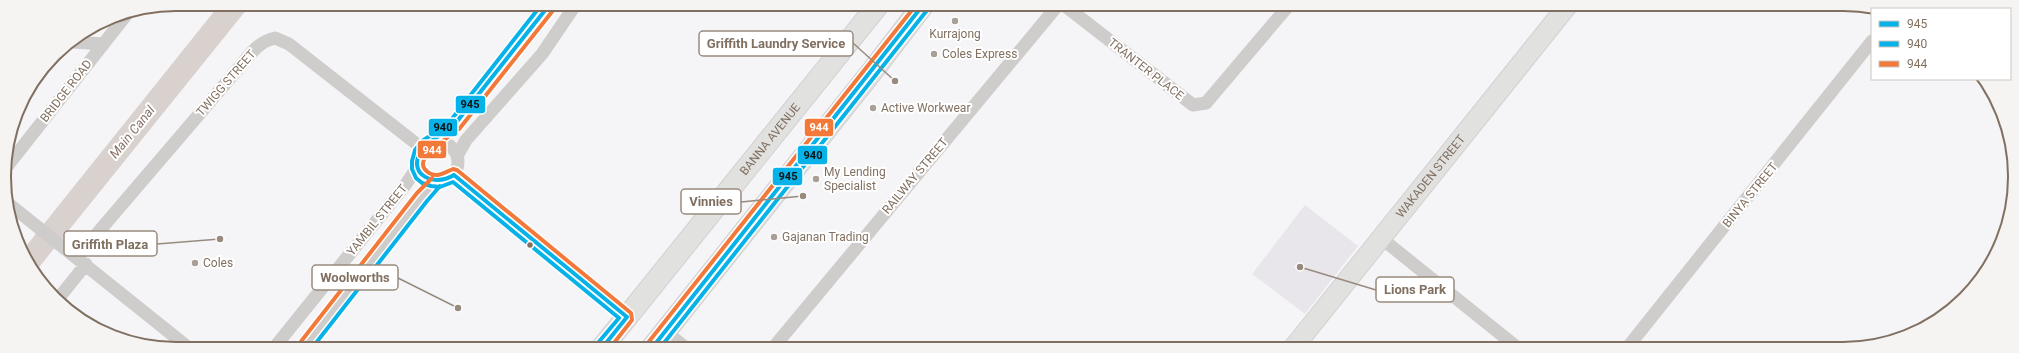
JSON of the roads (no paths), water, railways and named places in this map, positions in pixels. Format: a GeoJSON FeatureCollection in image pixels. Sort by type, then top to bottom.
{"type":"FeatureCollection","features":[{"type":"Feature","properties":{"kind":"main road","name":"BANNA AVENUE"},"geometry":{"type":"LineString","coordinates":[[607,342],[873,11]]}},
{"type":"Feature","properties":{"kind":"main road"},"geometry":{"type":"LineString","coordinates":[[657,342],[918,11]]}},
{"type":"Feature","properties":{"kind":"street"},"geometry":{"type":"LineString","coordinates":[[428,145],[445,143],[450,146],[457,156],[458,162],[454,175],[443,182],[436,182],[425,178],[418,166],[418,160],[428,145],[451,129],[544,11]]}},
{"type":"Feature","properties":{"kind":"street"},"geometry":{"type":"LineString","coordinates":[[457,156],[466,140],[542,54],[571,11]]}},
{"type":"Feature","properties":{"kind":"street","name":"RAILWAY STREET"},"geometry":{"type":"LineString","coordinates":[[778,342],[1053,11]]}},
{"type":"Feature","properties":{"kind":"street","name":"TRANTER PLACE"},"geometry":{"type":"LineString","coordinates":[[1072,11],[1192,105],[1206,103],[1284,11]]}},
{"type":"Feature","properties":{"kind":"street","name":"WAKADEN STREET"},"geometry":{"type":"LineString","coordinates":[[1298,342],[1563,11]]}},
{"type":"Feature","properties":{"kind":"street","name":"BRIDGE ROAD"},"geometry":{"type":"LineString","coordinates":[[11,161],[122,20]]}},
{"type":"Feature","properties":{"kind":"street","name":"TWIGG STREET"},"geometry":{"type":"LineString","coordinates":[[60,295],[82,260],[236,70],[258,45],[267,40],[275,38],[289,44],[428,145]]}},
{"type":"Feature","properties":{"kind":"street"},"geometry":{"type":"LineString","coordinates":[[80,42],[103,44]]}},
{"type":"Feature","properties":{"kind":"street","name":"BINYA STREET"},"geometry":{"type":"LineString","coordinates":[[1632,342],[1871,42]]}},
{"type":"Feature","properties":{"kind":"street","name":"YAMBIL STREET"},"geometry":{"type":"LineString","coordinates":[[279,342],[406,184],[418,166]]}},
{"type":"Feature","properties":{"kind":"street"},"geometry":{"type":"LineString","coordinates":[[454,175],[627,317]]}},
{"type":"Feature","properties":{"kind":"street","name":"YAMBIL STREET"},"geometry":{"type":"LineString","coordinates":[[309,342],[422,197],[436,182]]}},
{"type":"Feature","properties":{"kind":"street"},"geometry":{"type":"LineString","coordinates":[[14,208],[82,260],[182,342]]}},
{"type":"Feature","properties":{"kind":"street"},"geometry":{"type":"LineString","coordinates":[[1381,238],[1511,342]]}},
{"type":"Feature","properties":{"kind":"street"},"geometry":{"type":"LineString","coordinates":[[665,331],[679,342]]}},
{"type":"Feature","properties":{"kind":"water","name":"Main Canal"},"geometry":{"type":"Polygon","coordinates":[[[214,11],[245,11],[39,268],[26,246],[214,11]]]}},
{"type":"Feature","properties":{"kind":"place","name":"Kurrajong"},"geometry":{"type":"Point","coordinates":[955,21]}},
{"type":"Feature","properties":{"kind":"place","name":"Coles Express"},"geometry":{"type":"Point","coordinates":[934,54]}},
{"type":"Feature","properties":{"kind":"place","name":"Griffith Laundry Service"},"geometry":{"type":"Point","coordinates":[895,81]}},
{"type":"Feature","properties":{"kind":"place","name":"Active Workwear"},"geometry":{"type":"Point","coordinates":[873,108]}},
{"type":"Feature","properties":{"kind":"place","name":"My Lending Specialist"},"geometry":{"type":"Point","coordinates":[816,179]}},
{"type":"Feature","properties":{"kind":"place","name":"Vinnies"},"geometry":{"type":"Point","coordinates":[803,196]}},
{"type":"Feature","properties":{"kind":"place","name":"Gajanan Trading"},"geometry":{"type":"Point","coordinates":[774,237]}},
{"type":"Feature","properties":{"kind":"place","name":"Griffith Plaza"},"geometry":{"type":"Point","coordinates":[220,239]}},
{"type":"Feature","properties":{"kind":"place","name":"Coles"},"geometry":{"type":"Point","coordinates":[195,263]}},
{"type":"Feature","properties":{"kind":"place","name":"Lions Park"},"geometry":{"type":"Point","coordinates":[1300,267]}},
{"type":"Feature","properties":{"kind":"place","name":"Woolworths"},"geometry":{"type":"Point","coordinates":[458,308]}}]}
